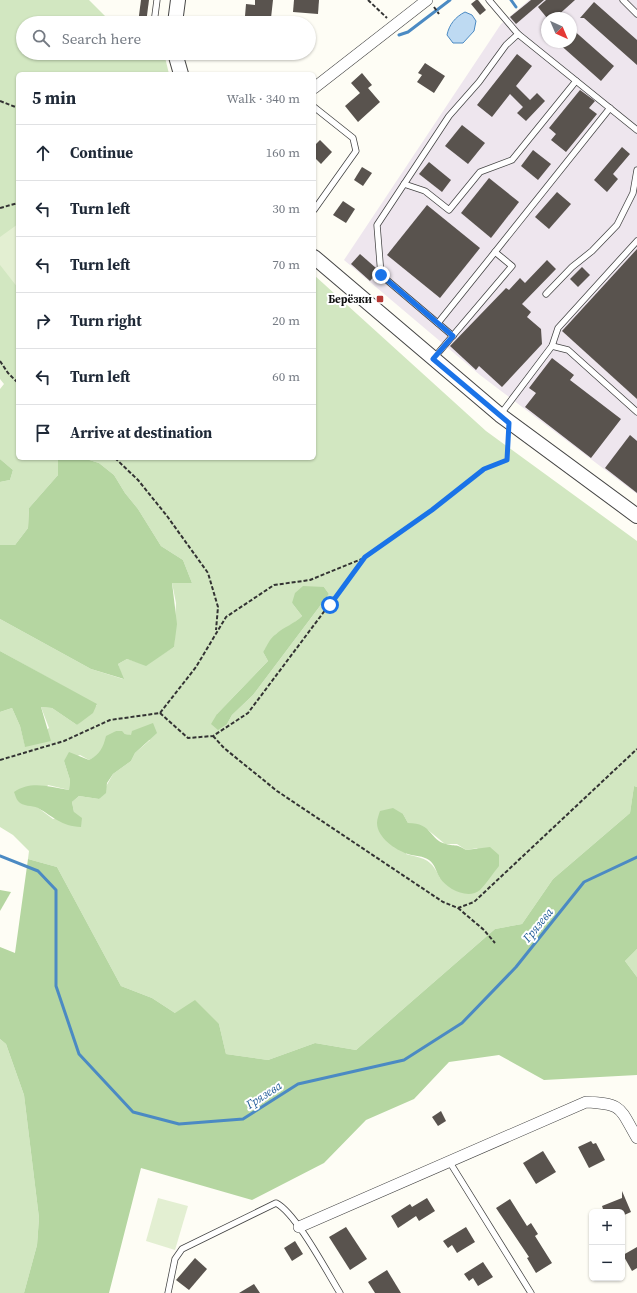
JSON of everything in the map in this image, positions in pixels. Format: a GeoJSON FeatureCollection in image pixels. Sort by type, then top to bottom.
{"type":"FeatureCollection","features":[{"type":"Feature","properties":{"kind":"street"},"geometry":{"type":"LineString","coordinates":[[176,16],[178,0]]}},
{"type":"Feature","properties":{"kind":"street"},"geometry":{"type":"LineString","coordinates":[[316,86],[394,25],[430,4]]}},
{"type":"Feature","properties":{"kind":"street"},"geometry":{"type":"LineString","coordinates":[[177,60],[180,72]]}},
{"type":"Feature","properties":{"kind":"street"},"geometry":{"type":"LineString","coordinates":[[316,259],[501,417],[637,516]]}},
{"type":"Feature","properties":{"kind":"street"},"geometry":{"type":"LineString","coordinates":[[299,1227],[586,1102],[609,1103],[620,1109],[637,1138]]}},
{"type":"Feature","properties":{"kind":"lane"},"geometry":{"type":"LineString","coordinates":[[155,16],[157,0]]}},
{"type":"Feature","properties":{"kind":"lane"},"geometry":{"type":"LineString","coordinates":[[489,0],[518,34],[637,130]]}},
{"type":"Feature","properties":{"kind":"lane"},"geometry":{"type":"LineString","coordinates":[[623,0],[637,14]]}},
{"type":"Feature","properties":{"kind":"lane"},"geometry":{"type":"LineString","coordinates":[[453,336],[381,275],[377,224],[449,116],[479,82],[506,45],[518,34]]}},
{"type":"Feature","properties":{"kind":"lane"},"geometry":{"type":"LineString","coordinates":[[404,184],[426,191],[449,210],[480,172],[512,160],[576,80]]}},
{"type":"Feature","properties":{"kind":"lane"},"geometry":{"type":"LineString","coordinates":[[438,323],[610,108]]}},
{"type":"Feature","properties":{"kind":"lane"},"geometry":{"type":"LineString","coordinates":[[316,109],[353,138],[356,151],[316,207]]}},
{"type":"Feature","properties":{"kind":"lane"},"geometry":{"type":"LineString","coordinates":[[546,294],[616,226],[634,193],[637,170]]}},
{"type":"Feature","properties":{"kind":"lane"},"geometry":{"type":"LineString","coordinates":[[501,417],[552,346],[558,328],[637,241]]}},
{"type":"Feature","properties":{"kind":"lane"},"geometry":{"type":"LineString","coordinates":[[436,361],[453,336],[512,266],[495,252]]}},
{"type":"Feature","properties":{"kind":"lane"},"geometry":{"type":"LineString","coordinates":[[552,346],[568,350],[637,412]]}},
{"type":"Feature","properties":{"kind":"lane"},"geometry":{"type":"LineString","coordinates":[[449,1161],[531,1293]]}},
{"type":"Feature","properties":{"kind":"lane"},"geometry":{"type":"LineString","coordinates":[[168,1293],[175,1259],[182,1249],[276,1202],[283,1206],[299,1227],[340,1293]]}},
{"type":"Feature","properties":{"kind":"path"},"geometry":{"type":"LineString","coordinates":[[368,0],[394,25]]}},
{"type":"Feature","properties":{"kind":"path"},"geometry":{"type":"LineString","coordinates":[[430,4],[439,14]]}},
{"type":"Feature","properties":{"kind":"path"},"geometry":{"type":"LineString","coordinates":[[0,101],[16,107]]}},
{"type":"Feature","properties":{"kind":"path"},"geometry":{"type":"LineString","coordinates":[[0,208],[16,204]]}},
{"type":"Feature","properties":{"kind":"path"},"geometry":{"type":"LineString","coordinates":[[0,361],[8,373],[16,381]]}},
{"type":"Feature","properties":{"kind":"path"},"geometry":{"type":"LineString","coordinates":[[0,760],[64,741],[110,720],[160,713],[196,667],[216,631],[226,617],[274,585],[310,580],[365,557],[432,510],[484,469],[507,460],[501,417]]}},
{"type":"Feature","properties":{"kind":"path"},"geometry":{"type":"LineString","coordinates":[[117,460],[138,480],[167,516],[208,573],[218,607],[216,631]]}},
{"type":"Feature","properties":{"kind":"path"},"geometry":{"type":"LineString","coordinates":[[160,713],[188,738],[213,736],[248,713],[365,557]]}},
{"type":"Feature","properties":{"kind":"path"},"geometry":{"type":"LineString","coordinates":[[213,736],[224,748],[277,791],[443,902],[458,908],[484,930],[495,943]]}},
{"type":"Feature","properties":{"kind":"path"},"geometry":{"type":"LineString","coordinates":[[458,908],[474,902],[637,749]]}},
{"type":"Feature","properties":{"kind":"shaded area"},"geometry":{"type":"Polygon","coordinates":[[[529,0],[637,0],[637,494],[480,375],[344,260],[501,24],[529,0]]]}},
{"type":"Feature","properties":{"kind":"green space"},"geometry":{"type":"Polygon","coordinates":[[[0,0],[89,0],[105,16],[16,16],[16,60],[166,60],[169,72],[16,72],[16,460],[58,460],[58,475],[29,508],[28,528],[15,545],[0,545],[0,482],[10,480],[13,470],[0,459],[0,389],[4,384],[0,379],[0,0]]]}},
{"type":"Feature","properties":{"kind":"green space"},"geometry":{"type":"Polygon","coordinates":[[[16,225],[16,285],[0,265],[0,237],[16,225]]]}},
{"type":"Feature","properties":{"kind":"green space"},"geometry":{"type":"Polygon","coordinates":[[[316,277],[486,431],[637,541],[637,787],[634,786],[630,813],[553,879],[522,924],[495,929],[356,1050],[315,1043],[268,1060],[226,1054],[219,1024],[175,1013],[152,998],[121,986],[57,867],[28,859],[29,851],[13,835],[0,827],[0,712],[12,708],[20,726],[25,746],[49,728],[41,707],[52,708],[77,725],[97,705],[0,651],[0,619],[91,669],[123,679],[118,664],[127,659],[146,665],[174,647],[176,603],[172,583],[192,583],[183,560],[161,546],[138,509],[125,493],[114,475],[99,463],[89,460],[316,460],[316,277]],[[313,587],[292,603],[302,616],[294,623],[276,634],[263,652],[268,661],[217,714],[227,724],[232,715],[253,695],[329,594],[324,587],[313,587]],[[116,731],[98,755],[89,760],[80,755],[64,761],[70,780],[69,790],[48,785],[37,807],[53,819],[74,812],[72,802],[79,796],[99,799],[113,774],[131,761],[135,753],[150,740],[125,734],[121,731],[116,731]],[[403,814],[406,854],[418,857],[431,863],[440,878],[478,848],[466,850],[457,844],[445,844],[428,830],[408,823],[403,814]]]}},
{"type":"Feature","properties":{"kind":"green space"},"geometry":{"type":"Polygon","coordinates":[[[0,459],[13,470],[10,480],[0,482],[0,459]]]}},
{"type":"Feature","properties":{"kind":"green space"},"geometry":{"type":"Polygon","coordinates":[[[58,460],[89,460],[99,463],[114,475],[125,493],[138,509],[161,546],[183,560],[192,583],[172,583],[177,624],[174,647],[146,666],[127,659],[118,664],[124,679],[91,669],[0,619],[0,545],[15,545],[28,528],[29,508],[58,475],[58,460]]]}},
{"type":"Feature","properties":{"kind":"green space"},"geometry":{"type":"Polygon","coordinates":[[[303,586],[324,587],[329,594],[253,695],[232,715],[227,724],[218,730],[211,724],[217,714],[268,661],[263,652],[270,640],[302,616],[292,603],[295,593],[303,586]]]}},
{"type":"Feature","properties":{"kind":"green space"},"geometry":{"type":"Polygon","coordinates":[[[0,651],[97,704],[93,713],[77,725],[52,708],[41,707],[51,741],[25,747],[20,726],[12,708],[0,712],[0,651]]]}},
{"type":"Feature","properties":{"kind":"green space"},"geometry":{"type":"Polygon","coordinates":[[[153,723],[157,733],[135,753],[131,761],[113,774],[107,783],[106,793],[99,799],[79,796],[72,802],[74,812],[82,818],[81,827],[63,823],[36,807],[20,803],[17,799],[14,792],[27,786],[41,785],[69,790],[70,780],[64,761],[69,752],[89,760],[100,750],[104,744],[106,736],[116,731],[122,731],[125,734],[131,735],[132,731],[153,723]]]}},
{"type":"Feature","properties":{"kind":"green space"},"geometry":{"type":"Polygon","coordinates":[[[634,786],[637,787],[637,949],[625,961],[637,977],[637,1075],[544,1080],[499,1055],[449,1062],[414,1099],[366,1120],[324,1163],[252,1200],[141,1168],[109,1293],[24,1293],[37,1245],[39,1218],[24,1095],[6,1044],[0,1039],[0,947],[15,953],[28,859],[57,867],[121,986],[152,998],[175,1013],[195,1000],[219,1024],[226,1054],[268,1060],[315,1043],[356,1050],[495,929],[522,924],[553,879],[630,813],[634,786]]]}},
{"type":"Feature","properties":{"kind":"green space"},"geometry":{"type":"Polygon","coordinates":[[[393,808],[403,814],[408,823],[422,826],[441,842],[466,850],[490,847],[499,855],[499,866],[480,890],[470,894],[458,892],[443,882],[433,864],[429,860],[403,852],[392,846],[383,838],[378,828],[377,821],[380,811],[393,808]]]}},
{"type":"Feature","properties":{"kind":"green space"},"geometry":{"type":"Polygon","coordinates":[[[0,890],[11,892],[0,911],[0,890]]]}},
{"type":"Feature","properties":{"kind":"green space"},"geometry":{"type":"Polygon","coordinates":[[[637,949],[637,977],[625,961],[637,949]]]}},
{"type":"Feature","properties":{"kind":"green space"},"geometry":{"type":"Polygon","coordinates":[[[0,1039],[6,1044],[24,1095],[39,1218],[37,1245],[24,1293],[0,1293],[0,1039]]]}},
{"type":"Feature","properties":{"kind":"green space"},"geometry":{"type":"Polygon","coordinates":[[[158,1198],[188,1206],[175,1250],[146,1241],[158,1198]]]}},
{"type":"Feature","properties":{"kind":"water"},"geometry":{"type":"Polygon","coordinates":[[[465,12],[472,15],[476,21],[474,31],[463,43],[453,43],[447,35],[449,28],[455,19],[465,12]]]}},
{"type":"Feature","properties":{"kind":"building"},"geometry":{"type":"Polygon","coordinates":[[[141,0],[149,0],[147,16],[139,16],[141,0]]]}},
{"type":"Feature","properties":{"kind":"building"},"geometry":{"type":"Polygon","coordinates":[[[255,0],[273,0],[271,16],[245,16],[246,4],[255,5],[255,0]]]}},
{"type":"Feature","properties":{"kind":"building"},"geometry":{"type":"Polygon","coordinates":[[[294,0],[319,0],[318,14],[293,12],[294,0]]]}},
{"type":"Feature","properties":{"kind":"building"},"geometry":{"type":"Polygon","coordinates":[[[478,0],[486,10],[480,15],[471,4],[478,0]]]}},
{"type":"Feature","properties":{"kind":"building"},"geometry":{"type":"Polygon","coordinates":[[[531,0],[544,0],[516,24],[510,17],[531,0]]]}},
{"type":"Feature","properties":{"kind":"building"},"geometry":{"type":"Polygon","coordinates":[[[546,0],[575,0],[562,12],[542,12],[538,7],[546,0]]]}},
{"type":"Feature","properties":{"kind":"building"},"geometry":{"type":"Polygon","coordinates":[[[594,2],[637,40],[637,65],[584,18],[580,18],[594,2]]]}},
{"type":"Feature","properties":{"kind":"building"},"geometry":{"type":"Polygon","coordinates":[[[577,33],[614,66],[601,81],[564,48],[577,48],[577,33]]]}},
{"type":"Feature","properties":{"kind":"building"},"geometry":{"type":"Polygon","coordinates":[[[517,54],[532,66],[516,86],[530,100],[537,93],[545,101],[526,121],[517,113],[523,107],[510,94],[492,117],[477,105],[517,54]]]}},
{"type":"Feature","properties":{"kind":"building"},"geometry":{"type":"Polygon","coordinates":[[[425,63],[445,76],[434,93],[417,82],[422,75],[418,73],[425,63]]]}},
{"type":"Feature","properties":{"kind":"building"},"geometry":{"type":"Polygon","coordinates":[[[362,73],[372,85],[368,88],[380,102],[358,122],[345,106],[360,93],[351,83],[362,73]]]}},
{"type":"Feature","properties":{"kind":"building"},"geometry":{"type":"Polygon","coordinates":[[[580,90],[595,101],[589,108],[597,114],[566,152],[551,140],[556,134],[549,128],[580,90]]]}},
{"type":"Feature","properties":{"kind":"building"},"geometry":{"type":"Polygon","coordinates":[[[462,125],[485,143],[468,164],[445,146],[462,125]]]}},
{"type":"Feature","properties":{"kind":"building"},"geometry":{"type":"Polygon","coordinates":[[[320,140],[332,152],[321,164],[316,159],[316,144],[320,140]]]}},
{"type":"Feature","properties":{"kind":"building"},"geometry":{"type":"Polygon","coordinates":[[[622,147],[630,154],[613,174],[618,179],[607,192],[594,180],[622,147]]]}},
{"type":"Feature","properties":{"kind":"building"},"geometry":{"type":"Polygon","coordinates":[[[533,150],[551,164],[538,180],[521,166],[533,150]]]}},
{"type":"Feature","properties":{"kind":"building"},"geometry":{"type":"Polygon","coordinates":[[[429,162],[451,180],[442,192],[419,174],[429,162]]]}},
{"type":"Feature","properties":{"kind":"building"},"geometry":{"type":"Polygon","coordinates":[[[362,167],[372,173],[363,186],[354,180],[362,167]]]}},
{"type":"Feature","properties":{"kind":"building"},"geometry":{"type":"Polygon","coordinates":[[[489,178],[519,202],[491,238],[461,213],[489,178]]]}},
{"type":"Feature","properties":{"kind":"building"},"geometry":{"type":"Polygon","coordinates":[[[557,192],[571,204],[549,229],[535,217],[557,192]]]}},
{"type":"Feature","properties":{"kind":"building"},"geometry":{"type":"Polygon","coordinates":[[[343,201],[355,209],[346,223],[333,215],[343,201]]]}},
{"type":"Feature","properties":{"kind":"building"},"geometry":{"type":"Polygon","coordinates":[[[427,205],[480,248],[440,298],[387,255],[427,205]]]}},
{"type":"Feature","properties":{"kind":"building"},"geometry":{"type":"Polygon","coordinates":[[[637,249],[637,399],[562,331],[637,249]]]}},
{"type":"Feature","properties":{"kind":"building"},"geometry":{"type":"Polygon","coordinates":[[[360,254],[376,268],[377,273],[370,281],[351,264],[360,254]]]}},
{"type":"Feature","properties":{"kind":"building"},"geometry":{"type":"Polygon","coordinates":[[[547,260],[556,269],[522,304],[531,312],[527,317],[541,329],[542,344],[502,387],[479,366],[476,370],[450,346],[506,288],[509,290],[520,278],[525,283],[547,260]]]}},
{"type":"Feature","properties":{"kind":"building"},"geometry":{"type":"Polygon","coordinates":[[[582,267],[590,275],[578,287],[570,279],[582,267]]]}},
{"type":"Feature","properties":{"kind":"building"},"geometry":{"type":"Polygon","coordinates":[[[552,358],[574,375],[570,380],[621,419],[591,458],[525,407],[536,393],[529,388],[552,358]]]}},
{"type":"Feature","properties":{"kind":"building"},"geometry":{"type":"Polygon","coordinates":[[[630,435],[637,441],[637,493],[605,468],[630,435]]]}},
{"type":"Feature","properties":{"kind":"building"},"geometry":{"type":"Polygon","coordinates":[[[441,1111],[446,1121],[438,1126],[432,1117],[441,1111]]]}},
{"type":"Feature","properties":{"kind":"building"},"geometry":{"type":"Polygon","coordinates":[[[591,1141],[593,1144],[596,1143],[605,1160],[589,1168],[578,1147],[591,1141]]]}},
{"type":"Feature","properties":{"kind":"building"},"geometry":{"type":"Polygon","coordinates":[[[543,1151],[556,1172],[536,1184],[523,1163],[543,1151]]]}},
{"type":"Feature","properties":{"kind":"building"},"geometry":{"type":"Polygon","coordinates":[[[622,1191],[631,1212],[625,1215],[625,1209],[603,1209],[602,1206],[622,1198],[622,1191]]]}},
{"type":"Feature","properties":{"kind":"building"},"geometry":{"type":"Polygon","coordinates":[[[427,1198],[435,1211],[419,1221],[416,1216],[398,1228],[391,1216],[410,1204],[412,1207],[427,1198]]]}},
{"type":"Feature","properties":{"kind":"building"},"geometry":{"type":"Polygon","coordinates":[[[510,1199],[527,1226],[531,1223],[538,1234],[535,1236],[552,1263],[536,1273],[527,1258],[529,1257],[496,1208],[510,1199]]]}},
{"type":"Feature","properties":{"kind":"building"},"geometry":{"type":"Polygon","coordinates":[[[346,1227],[367,1259],[350,1270],[329,1237],[346,1227]]]}},
{"type":"Feature","properties":{"kind":"building"},"geometry":{"type":"Polygon","coordinates":[[[466,1227],[475,1242],[457,1253],[452,1245],[448,1248],[443,1241],[466,1227]]]}},
{"type":"Feature","properties":{"kind":"building"},"geometry":{"type":"Polygon","coordinates":[[[295,1241],[303,1254],[292,1261],[284,1248],[295,1241]]]}},
{"type":"Feature","properties":{"kind":"building"},"geometry":{"type":"Polygon","coordinates":[[[637,1247],[637,1268],[632,1271],[625,1259],[625,1254],[637,1247]]]}},
{"type":"Feature","properties":{"kind":"building"},"geometry":{"type":"Polygon","coordinates":[[[195,1258],[207,1269],[189,1290],[176,1280],[195,1258]]]}},
{"type":"Feature","properties":{"kind":"building"},"geometry":{"type":"Polygon","coordinates":[[[483,1262],[493,1277],[478,1286],[473,1278],[469,1281],[464,1274],[483,1262]]]}},
{"type":"Feature","properties":{"kind":"building"},"geometry":{"type":"Polygon","coordinates":[[[387,1270],[401,1293],[375,1293],[368,1282],[387,1270]]]}},
{"type":"Feature","properties":{"kind":"building"},"geometry":{"type":"Polygon","coordinates":[[[254,1284],[260,1293],[239,1293],[254,1284]]]}},
{"type":"Feature","properties":{"kind":"waterway"},"geometry":{"type":"LineString","coordinates":[[399,35],[408,32],[450,0]]}},
{"type":"Feature","properties":{"kind":"waterway"},"geometry":{"type":"LineString","coordinates":[[511,0],[516,7]]}},
{"type":"Feature","properties":{"kind":"waterway","name":"Грязева"},"geometry":{"type":"LineString","coordinates":[[0,856],[38,871],[56,890],[56,986],[79,1054],[133,1112],[179,1124],[243,1119],[298,1084],[404,1060],[462,1023],[516,967],[584,882],[637,857]]}},
{"type":"Feature","properties":{"kind":"place","name":"Берёзки"},"geometry":{"type":"Point","coordinates":[380,299]}},
{"type":"Feature","properties":{"kind":"route"},"geometry":{"type":"LineString","coordinates":[[330,605],[365,557],[432,510],[484,469],[507,460],[509,448],[509,423],[433,359],[453,336],[381,275]]}}]}
